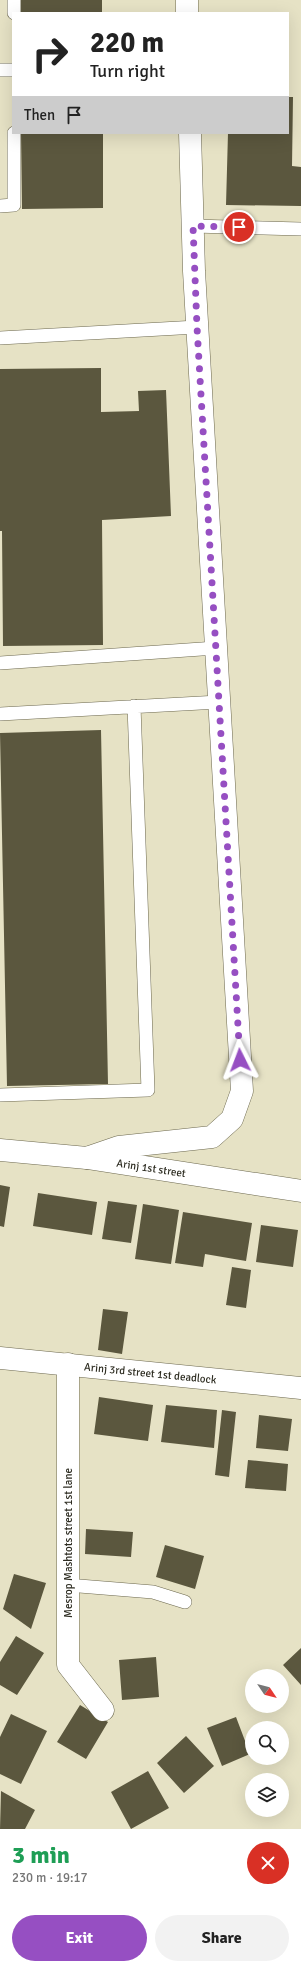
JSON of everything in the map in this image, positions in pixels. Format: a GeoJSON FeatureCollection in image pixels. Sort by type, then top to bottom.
{"type":"FeatureCollection","features":[{"type":"Feature","properties":{"kind":"street"},"geometry":{"type":"LineString","coordinates":[[187,0],[188,12]]}},
{"type":"Feature","properties":{"kind":"street"},"geometry":{"type":"LineString","coordinates":[[87,1158],[119,1147],[212,1137],[232,1119],[242,1091],[197,327],[190,134]]}},
{"type":"Feature","properties":{"kind":"street","name":"Arinj 1st street"},"geometry":{"type":"LineString","coordinates":[[0,1150],[87,1158],[301,1191]]}},
{"type":"Feature","properties":{"kind":"street","name":"Arinj 3rd street 1st deadlock"},"geometry":{"type":"LineString","coordinates":[[0,1358],[301,1388]]}},
{"type":"Feature","properties":{"kind":"street","name":"Mesrop Mashtots street 1st lane"},"geometry":{"type":"LineString","coordinates":[[68,1364],[68,1665],[103,1710]]}},
{"type":"Feature","properties":{"kind":"lane"},"geometry":{"type":"LineString","coordinates":[[14,0],[14,12]]}},
{"type":"Feature","properties":{"kind":"lane"},"geometry":{"type":"LineString","coordinates":[[0,70],[12,70]]}},
{"type":"Feature","properties":{"kind":"lane"},"geometry":{"type":"LineString","coordinates":[[0,206],[14,205],[14,134]]}},
{"type":"Feature","properties":{"kind":"lane"},"geometry":{"type":"LineString","coordinates":[[193,226],[301,229]]}},
{"type":"Feature","properties":{"kind":"lane"},"geometry":{"type":"LineString","coordinates":[[0,338],[197,327]]}},
{"type":"Feature","properties":{"kind":"lane"},"geometry":{"type":"LineString","coordinates":[[0,663],[216,648]]}},
{"type":"Feature","properties":{"kind":"lane"},"geometry":{"type":"LineString","coordinates":[[0,714],[219,702]]}},
{"type":"Feature","properties":{"kind":"lane"},"geometry":{"type":"LineString","coordinates":[[0,1095],[148,1090],[134,706]]}},
{"type":"Feature","properties":{"kind":"lane"},"geometry":{"type":"LineString","coordinates":[[67,1585],[153,1592],[185,1602]]}},
{"type":"Feature","properties":{"kind":"building"},"geometry":{"type":"Polygon","coordinates":[[[20,0],[102,0],[102,12],[20,12],[20,0]]]}},
{"type":"Feature","properties":{"kind":"building"},"geometry":{"type":"Polygon","coordinates":[[[289,97],[293,97],[292,166],[301,167],[301,206],[226,205],[228,134],[289,134],[289,97]]]}},
{"type":"Feature","properties":{"kind":"building"},"geometry":{"type":"Polygon","coordinates":[[[21,134],[103,134],[103,208],[22,209],[21,134]]]}},
{"type":"Feature","properties":{"kind":"building"},"geometry":{"type":"Polygon","coordinates":[[[101,368],[101,412],[139,411],[138,391],[166,390],[171,516],[102,520],[103,645],[3,646],[2,531],[0,531],[0,369],[101,368]]]}},
{"type":"Feature","properties":{"kind":"building"},"geometry":{"type":"Polygon","coordinates":[[[101,730],[108,1084],[7,1086],[0,733],[101,730]]]}},
{"type":"Feature","properties":{"kind":"building"},"geometry":{"type":"Polygon","coordinates":[[[0,1185],[10,1187],[4,1227],[0,1226],[0,1185]]]}},
{"type":"Feature","properties":{"kind":"building"},"geometry":{"type":"Polygon","coordinates":[[[38,1193],[97,1202],[92,1235],[33,1226],[38,1193]]]}},
{"type":"Feature","properties":{"kind":"building"},"geometry":{"type":"Polygon","coordinates":[[[108,1201],[137,1205],[131,1243],[102,1239],[108,1201]]]}},
{"type":"Feature","properties":{"kind":"building"},"geometry":{"type":"Polygon","coordinates":[[[143,1204],[179,1210],[171,1264],[135,1259],[143,1204]]]}},
{"type":"Feature","properties":{"kind":"building"},"geometry":{"type":"Polygon","coordinates":[[[183,1212],[252,1223],[246,1261],[205,1254],[203,1267],[175,1263],[183,1212]]]}},
{"type":"Feature","properties":{"kind":"building"},"geometry":{"type":"Polygon","coordinates":[[[261,1225],[298,1230],[293,1267],[256,1262],[261,1225]]]}},
{"type":"Feature","properties":{"kind":"building"},"geometry":{"type":"Polygon","coordinates":[[[232,1267],[251,1270],[246,1308],[226,1305],[232,1267]]]}},
{"type":"Feature","properties":{"kind":"building"},"geometry":{"type":"Polygon","coordinates":[[[103,1309],[128,1312],[122,1354],[98,1350],[103,1309]]]}},
{"type":"Feature","properties":{"kind":"building"},"geometry":{"type":"Polygon","coordinates":[[[99,1397],[153,1405],[148,1441],[94,1434],[99,1397]]]}},
{"type":"Feature","properties":{"kind":"building"},"geometry":{"type":"Polygon","coordinates":[[[166,1405],[217,1410],[214,1448],[161,1442],[166,1405]]]}},
{"type":"Feature","properties":{"kind":"building"},"geometry":{"type":"Polygon","coordinates":[[[222,1410],[236,1412],[229,1477],[215,1475],[222,1410]]]}},
{"type":"Feature","properties":{"kind":"building"},"geometry":{"type":"Polygon","coordinates":[[[259,1415],[292,1419],[288,1451],[256,1448],[259,1415]]]}},
{"type":"Feature","properties":{"kind":"building"},"geometry":{"type":"Polygon","coordinates":[[[248,1460],[288,1464],[286,1491],[245,1488],[248,1460]]]}},
{"type":"Feature","properties":{"kind":"building"},"geometry":{"type":"Polygon","coordinates":[[[86,1529],[133,1532],[131,1557],[85,1554],[86,1529]]]}},
{"type":"Feature","properties":{"kind":"building"},"geometry":{"type":"Polygon","coordinates":[[[165,1545],[204,1556],[195,1589],[156,1577],[165,1545]]]}},
{"type":"Feature","properties":{"kind":"building"},"geometry":{"type":"Polygon","coordinates":[[[14,1574],[46,1583],[31,1629],[3,1609],[14,1574]]]}},
{"type":"Feature","properties":{"kind":"building"},"geometry":{"type":"Polygon","coordinates":[[[16,1636],[44,1653],[17,1695],[0,1685],[0,1662],[16,1636]]]}},
{"type":"Feature","properties":{"kind":"building"},"geometry":{"type":"Polygon","coordinates":[[[301,1648],[301,1685],[289,1672],[289,1669],[287,1669],[283,1665],[301,1648]]]}},
{"type":"Feature","properties":{"kind":"building"},"geometry":{"type":"Polygon","coordinates":[[[156,1657],[159,1697],[122,1700],[119,1660],[156,1657]]]}},
{"type":"Feature","properties":{"kind":"building"},"geometry":{"type":"Polygon","coordinates":[[[80,1705],[108,1722],[86,1759],[57,1742],[80,1705]]]}},
{"type":"Feature","properties":{"kind":"building"},"geometry":{"type":"Polygon","coordinates":[[[11,1714],[47,1731],[21,1784],[0,1774],[0,1737],[11,1714]]]}},
{"type":"Feature","properties":{"kind":"building"},"geometry":{"type":"Polygon","coordinates":[[[236,1717],[245,1741],[245,1756],[222,1766],[207,1728],[236,1717]]]}},
{"type":"Feature","properties":{"kind":"building"},"geometry":{"type":"Polygon","coordinates":[[[186,1736],[214,1766],[184,1793],[157,1763],[186,1736]]]}},
{"type":"Feature","properties":{"kind":"building"},"geometry":{"type":"Polygon","coordinates":[[[148,1771],[169,1808],[131,1829],[111,1792],[148,1771]]]}},
{"type":"Feature","properties":{"kind":"building"},"geometry":{"type":"Polygon","coordinates":[[[1,1791],[35,1810],[25,1829],[0,1829],[1,1791]]]}},
{"type":"Feature","properties":{"kind":"route"},"geometry":{"type":"LineString","coordinates":[[239,227],[193,226],[197,327],[240,1060]]}}]}
